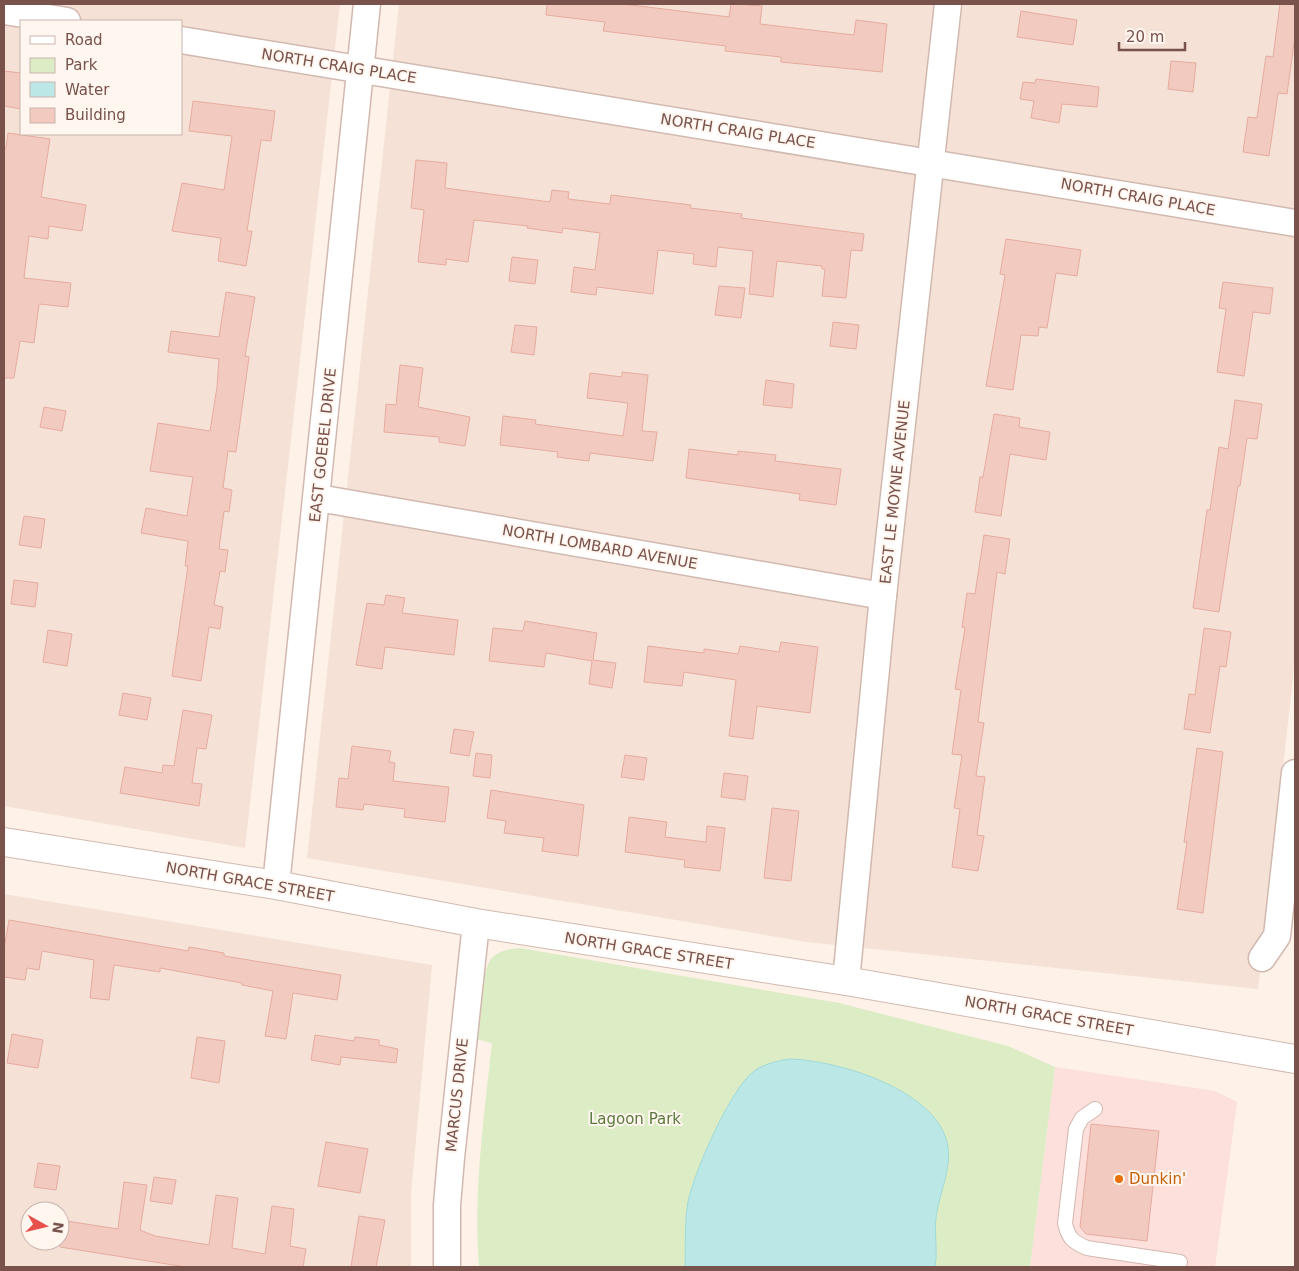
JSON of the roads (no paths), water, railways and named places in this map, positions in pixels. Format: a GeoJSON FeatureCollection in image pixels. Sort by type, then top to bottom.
{"type":"FeatureCollection","features":[{"type":"Feature","properties":{"kind":"street","name":"EAST GOEBEL DRIVE"},"geometry":{"type":"LineString","coordinates":[[276,885],[318,498],[367,4]]}},
{"type":"Feature","properties":{"kind":"street","name":"EAST LE MOYNE AVENUE"},"geometry":{"type":"LineString","coordinates":[[846,981],[883,596],[948,4]]}},
{"type":"Feature","properties":{"kind":"street"},"geometry":{"type":"LineString","coordinates":[[4,11],[60,20]]}},
{"type":"Feature","properties":{"kind":"street","name":"NORTH CRAIG PLACE"},"geometry":{"type":"LineString","coordinates":[[182,40],[1295,223]]}},
{"type":"Feature","properties":{"kind":"street","name":"NORTH LOMBARD AVENUE"},"geometry":{"type":"LineString","coordinates":[[318,498],[883,596]]}},
{"type":"Feature","properties":{"kind":"street"},"geometry":{"type":"LineString","coordinates":[[1262,958],[1277,936],[1295,774]]}},
{"type":"Feature","properties":{"kind":"street","name":"NORTH GRACE STREET"},"geometry":{"type":"LineString","coordinates":[[4,842],[276,885],[476,923],[846,981],[1295,1059]]}},
{"type":"Feature","properties":{"kind":"street","name":"MARCUS DRIVE"},"geometry":{"type":"LineString","coordinates":[[447,1267],[450,1158],[476,923]]}},
{"type":"Feature","properties":{"kind":"lane"},"geometry":{"type":"LineString","coordinates":[[1095,1109],[1082,1118],[1076,1129],[1065,1223],[1067,1235],[1074,1243],[1087,1248],[1180,1262]]}},
{"type":"Feature","properties":{"kind":"water"},"geometry":{"type":"Polygon","coordinates":[[[789,1059],[832,1065],[881,1081],[904,1093],[924,1107],[938,1123],[947,1142],[948,1161],[936,1218],[935,1267],[685,1267],[688,1202],[697,1172],[714,1132],[734,1096],[753,1072],[766,1065],[789,1059]]]}},
{"type":"Feature","properties":{"kind":"place","name":"Dunkin'"},"geometry":{"type":"Point","coordinates":[1119,1179]}},
{"type":"Feature","properties":{"kind":"park label","name":"Lagoon Park"},"geometry":{"type":"Point","coordinates":[635,1119]}}]}
